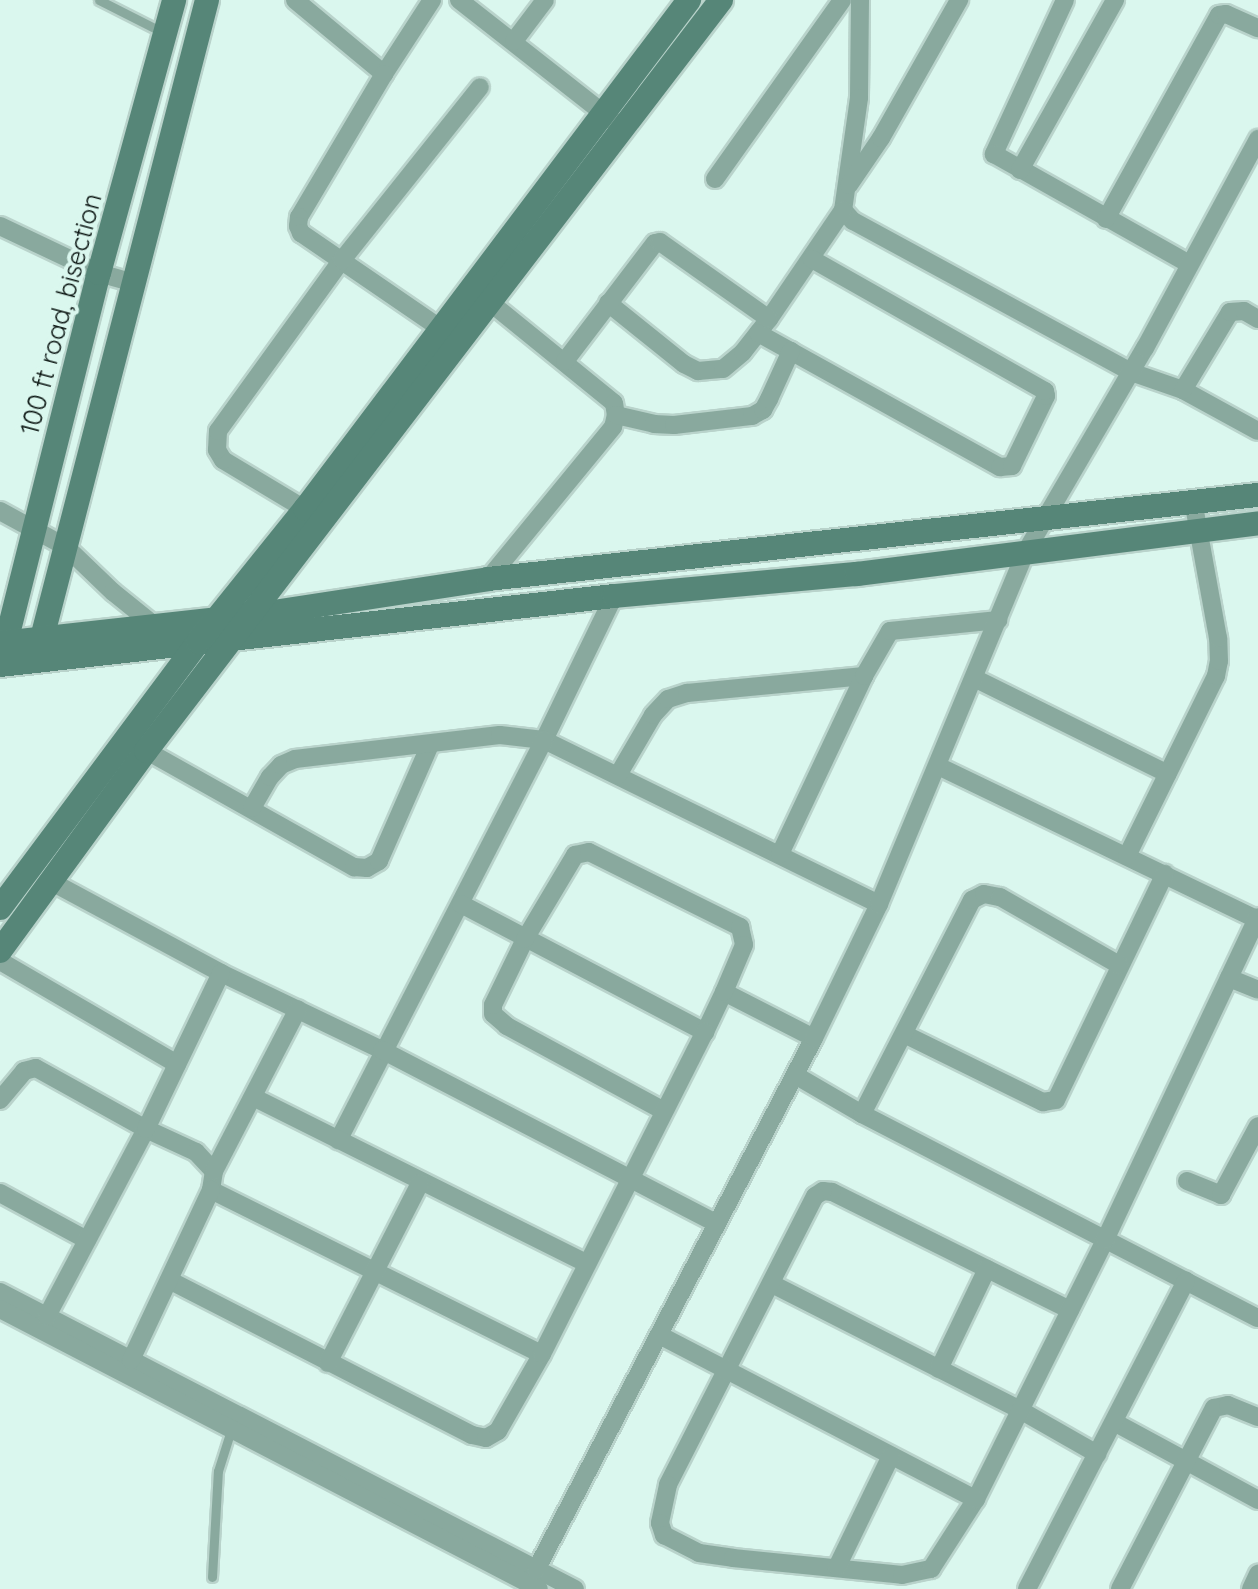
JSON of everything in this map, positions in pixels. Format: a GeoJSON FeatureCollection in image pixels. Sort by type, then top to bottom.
{"type":"FeatureCollection","features":[{"type":"Feature","properties":{"kind":"street","name":"100 ft road, bisection"},"geometry":{"type":"LineString","coordinates":[[2,650],[99,273],[174,0]]}},
{"type":"Feature","properties":{"kind":"street"},"geometry":{"type":"LineString","coordinates":[[42,638],[207,0]]}},
{"type":"Feature","properties":{"kind":"street"},"geometry":{"type":"LineString","coordinates":[[295,0],[384,74]]}},
{"type":"Feature","properties":{"kind":"street"},"geometry":{"type":"LineString","coordinates":[[432,0],[299,217],[301,233],[441,329]]}},
{"type":"Feature","properties":{"kind":"street"},"geometry":{"type":"LineString","coordinates":[[459,0],[621,127]]}},
{"type":"Feature","properties":{"kind":"street"},"geometry":{"type":"LineString","coordinates":[[514,41],[545,0]]}},
{"type":"Feature","properties":{"kind":"street"},"geometry":{"type":"LineString","coordinates":[[0,908],[136,745],[254,615],[314,515],[441,329],[482,296],[545,194],[602,111],[689,0]]}},
{"type":"Feature","properties":{"kind":"street"},"geometry":{"type":"LineString","coordinates":[[0,951],[52,882],[198,642],[216,618],[314,515],[482,296],[721,0]]}},
{"type":"Feature","properties":{"kind":"street"},"geometry":{"type":"LineString","coordinates":[[715,179],[842,0]]}},
{"type":"Feature","properties":{"kind":"street"},"geometry":{"type":"LineString","coordinates":[[608,303],[684,364],[698,371],[723,369],[743,352],[812,259],[843,210],[859,98],[860,0]]}},
{"type":"Feature","properties":{"kind":"street"},"geometry":{"type":"LineString","coordinates":[[847,188],[881,138],[959,0]]}},
{"type":"Feature","properties":{"kind":"street"},"geometry":{"type":"LineString","coordinates":[[1065,0],[994,151],[995,157],[1189,264]]}},
{"type":"Feature","properties":{"kind":"street"},"geometry":{"type":"LineString","coordinates":[[1020,170],[1115,0]]}},
{"type":"Feature","properties":{"kind":"street"},"geometry":{"type":"LineString","coordinates":[[1106,219],[1219,15],[1226,14],[1258,28]]}},
{"type":"Feature","properties":{"kind":"street"},"geometry":{"type":"LineString","coordinates":[[314,515],[223,460],[216,442],[218,431],[342,260],[480,87]]}},
{"type":"Feature","properties":{"kind":"street"},"geometry":{"type":"LineString","coordinates":[[538,1580],[879,904],[1025,553],[1131,372],[1258,139]]}},
{"type":"Feature","properties":{"kind":"street"},"geometry":{"type":"LineString","coordinates":[[843,210],[853,221],[1131,372],[1183,390],[1258,431]]}},
{"type":"Feature","properties":{"kind":"street"},"geometry":{"type":"LineString","coordinates":[[0,226],[99,273],[134,283]]}},
{"type":"Feature","properties":{"kind":"street"},"geometry":{"type":"LineString","coordinates":[[565,361],[652,245],[660,242],[791,351],[1007,469],[1046,396],[1040,387],[812,259]]}},
{"type":"Feature","properties":{"kind":"street"},"geometry":{"type":"LineString","coordinates":[[482,296],[614,403],[616,415],[613,427],[488,579]]}},
{"type":"Feature","properties":{"kind":"street"},"geometry":{"type":"LineString","coordinates":[[1183,390],[1230,312],[1244,311],[1258,319]]}},
{"type":"Feature","properties":{"kind":"street"},"geometry":{"type":"LineString","coordinates":[[616,415],[654,424],[674,425],[752,416],[763,410],[791,351]]}},
{"type":"Feature","properties":{"kind":"street"},"geometry":{"type":"LineString","coordinates":[[2,650],[156,635],[216,618],[254,615],[488,579],[1258,495]]}},
{"type":"Feature","properties":{"kind":"street"},"geometry":{"type":"LineString","coordinates":[[1127,856],[1216,676],[1219,661],[1218,638],[1193,501]]}},
{"type":"Feature","properties":{"kind":"street"},"geometry":{"type":"LineString","coordinates":[[0,511],[66,547],[156,635]]}},
{"type":"Feature","properties":{"kind":"street"},"geometry":{"type":"LineString","coordinates":[[2,650],[42,638],[156,635],[198,642],[614,596],[857,574],[1258,523]]}},
{"type":"Feature","properties":{"kind":"street"},"geometry":{"type":"LineString","coordinates":[[338,1140],[382,1050],[461,904],[614,596]]}},
{"type":"Feature","properties":{"kind":"street"},"geometry":{"type":"LineString","coordinates":[[780,854],[864,676],[890,631],[998,620]]}},
{"type":"Feature","properties":{"kind":"street"},"geometry":{"type":"LineString","coordinates":[[618,775],[653,715],[668,699],[687,693],[864,676]]}},
{"type":"Feature","properties":{"kind":"street"},"geometry":{"type":"LineString","coordinates":[[974,678],[1168,774]]}},
{"type":"Feature","properties":{"kind":"street"},"geometry":{"type":"LineString","coordinates":[[252,808],[270,777],[281,765],[295,759],[500,735],[544,740],[879,904]]}},
{"type":"Feature","properties":{"kind":"street"},"geometry":{"type":"LineString","coordinates":[[136,745],[354,867],[367,868],[379,861],[430,745]]}},
{"type":"Feature","properties":{"kind":"street"},"geometry":{"type":"LineString","coordinates":[[938,766],[1258,919],[1105,1240],[976,1499],[931,1569],[902,1575],[699,1553],[664,1535],[660,1523],[668,1485],[815,1196],[823,1191],[832,1192],[1070,1310]]}},
{"type":"Feature","properties":{"kind":"street"},"geometry":{"type":"LineString","coordinates":[[169,1280],[472,1435],[486,1438],[498,1431],[542,1354],[705,1032],[744,945],[740,927],[589,852],[575,855],[525,939],[493,1005],[497,1020],[664,1111]]}},
{"type":"Feature","properties":{"kind":"street"},"geometry":{"type":"LineString","coordinates":[[906,1035],[1035,1099],[1050,1103],[1056,1100],[1165,874]]}},
{"type":"Feature","properties":{"kind":"street"},"geometry":{"type":"LineString","coordinates":[[52,882],[221,973],[382,1050],[717,1224]]}},
{"type":"Feature","properties":{"kind":"street"},"geometry":{"type":"LineString","coordinates":[[862,1114],[906,1035],[972,900],[984,894],[1000,897],[1119,965]]}},
{"type":"Feature","properties":{"kind":"street"},"geometry":{"type":"LineString","coordinates":[[461,904],[705,1032]]}},
{"type":"Feature","properties":{"kind":"street"},"geometry":{"type":"LineString","coordinates":[[0,961],[177,1064]]}},
{"type":"Feature","properties":{"kind":"street"},"geometry":{"type":"LineString","coordinates":[[47,1316],[146,1129],[221,973]]}},
{"type":"Feature","properties":{"kind":"street"},"geometry":{"type":"LineString","coordinates":[[1229,978],[1258,990]]}},
{"type":"Feature","properties":{"kind":"street"},"geometry":{"type":"LineString","coordinates":[[724,992],[814,1038]]}},
{"type":"Feature","properties":{"kind":"street"},"geometry":{"type":"LineString","coordinates":[[131,1360],[213,1180],[298,1009]]}},
{"type":"Feature","properties":{"kind":"street"},"geometry":{"type":"LineString","coordinates":[[0,1100],[24,1071],[36,1068],[146,1129],[196,1152],[213,1180],[374,1270],[542,1354]]}},
{"type":"Feature","properties":{"kind":"street"},"geometry":{"type":"LineString","coordinates":[[795,1075],[862,1114],[1258,1318]]}},
{"type":"Feature","properties":{"kind":"street"},"geometry":{"type":"LineString","coordinates":[[255,1098],[420,1183],[586,1263]]}},
{"type":"Feature","properties":{"kind":"street"},"geometry":{"type":"LineString","coordinates":[[1187,1181],[1221,1195],[1258,1126]]}},
{"type":"Feature","properties":{"kind":"street"},"geometry":{"type":"LineString","coordinates":[[328,1363],[420,1183]]}},
{"type":"Feature","properties":{"kind":"street"},"geometry":{"type":"LineString","coordinates":[[0,1193],[87,1240]]}},
{"type":"Feature","properties":{"kind":"street"},"geometry":{"type":"LineString","coordinates":[[939,1369],[987,1269]]}},
{"type":"Feature","properties":{"kind":"street"},"geometry":{"type":"LineString","coordinates":[[1027,1589],[1186,1281]]}},
{"type":"Feature","properties":{"kind":"street"},"geometry":{"type":"LineString","coordinates":[[772,1284],[1020,1410],[1097,1454]]}},
{"type":"Feature","properties":{"kind":"street"},"geometry":{"type":"LineString","coordinates":[[0,1292],[538,1580]]}},
{"type":"Feature","properties":{"kind":"street"},"geometry":{"type":"LineString","coordinates":[[0,1309],[231,1430],[538,1580],[575,1589]]}},
{"type":"Feature","properties":{"kind":"street"},"geometry":{"type":"LineString","coordinates":[[659,1335],[976,1499]]}},
{"type":"Feature","properties":{"kind":"street"},"geometry":{"type":"LineString","coordinates":[[1120,1589],[1214,1408],[1228,1405],[1258,1417]]}},
{"type":"Feature","properties":{"kind":"street"},"geometry":{"type":"LineString","coordinates":[[1114,1422],[1258,1500]]}},
{"type":"Feature","properties":{"kind":"street"},"geometry":{"type":"LineString","coordinates":[[837,1567],[891,1456]]}},
{"type":"Feature","properties":{"kind":"street"},"geometry":{"type":"LineString","coordinates":[[1251,1589],[1258,1574]]}},
{"type":"Feature","properties":{"kind":"lane"},"geometry":{"type":"LineString","coordinates":[[99,0],[165,34]]}},
{"type":"Feature","properties":{"kind":"lane"},"geometry":{"type":"LineString","coordinates":[[212,1577],[218,1471],[231,1430]]}}]}
